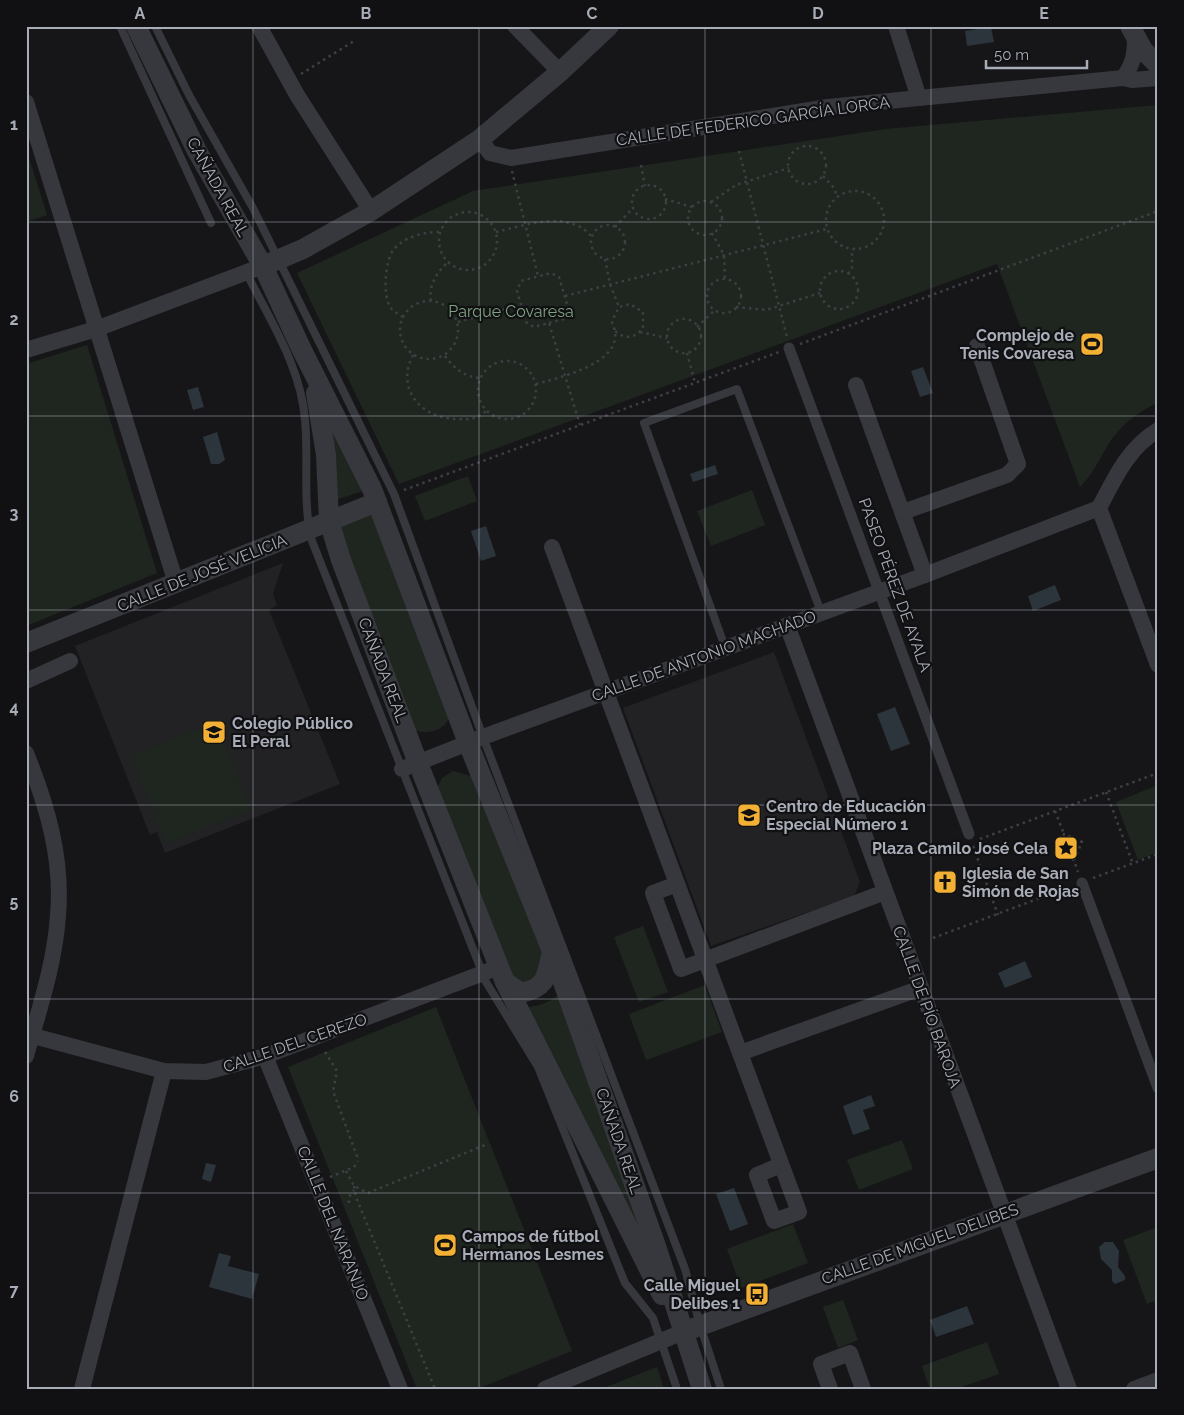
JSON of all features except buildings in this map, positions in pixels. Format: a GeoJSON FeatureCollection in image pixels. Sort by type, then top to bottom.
{"type":"FeatureCollection","features":[{"type":"Feature","properties":{"kind":"street","name":"CAÑADA REAL"},"geometry":{"type":"LineString","coordinates":[[136,26],[197,151],[263,266],[300,348],[319,400],[326,455],[330,521],[341,560],[410,766],[496,974],[643,1261],[691,1329]]}},
{"type":"Feature","properties":{"kind":"street"},"geometry":{"type":"LineString","coordinates":[[259,26],[352,184],[371,211]]}},
{"type":"Feature","properties":{"kind":"street"},"geometry":{"type":"LineString","coordinates":[[515,26],[560,72]]}},
{"type":"Feature","properties":{"kind":"street"},"geometry":{"type":"LineString","coordinates":[[26,350],[96,328],[263,266],[371,211],[480,139],[560,72],[609,26]]}},
{"type":"Feature","properties":{"kind":"street"},"geometry":{"type":"LineString","coordinates":[[896,26],[919,98]]}},
{"type":"Feature","properties":{"kind":"street"},"geometry":{"type":"LineString","coordinates":[[1132,32],[1158,65]]}},
{"type":"Feature","properties":{"kind":"street"},"geometry":{"type":"LineString","coordinates":[[1123,78],[1132,66],[1135,54],[1132,32]]}},
{"type":"Feature","properties":{"kind":"street","name":"CALLE DE FEDERICO GARCÍA LORCA"},"geometry":{"type":"LineString","coordinates":[[480,139],[490,153],[511,158],[732,124],[828,107],[1123,78],[1132,80],[1158,78]]}},
{"type":"Feature","properties":{"kind":"street"},"geometry":{"type":"LineString","coordinates":[[26,102],[176,583]]}},
{"type":"Feature","properties":{"kind":"street"},"geometry":{"type":"LineString","coordinates":[[903,512],[1007,475],[1018,464],[977,346]]}},
{"type":"Feature","properties":{"kind":"street","name":"CAÑADA REAL"},"geometry":{"type":"LineString","coordinates":[[300,348],[386,498],[552,951],[657,1249],[691,1329],[702,1389]]}},
{"type":"Feature","properties":{"kind":"street","name":"PASEO PÉREZ DE AYALA"},"geometry":{"type":"LineString","coordinates":[[790,348],[881,590],[969,834]]}},
{"type":"Feature","properties":{"kind":"street"},"geometry":{"type":"LineString","coordinates":[[856,385],[925,575]]}},
{"type":"Feature","properties":{"kind":"street"},"geometry":{"type":"LineString","coordinates":[[1158,430],[1143,439],[1123,462],[1099,508],[1158,665]]}},
{"type":"Feature","properties":{"kind":"street","name":"CALLE DE JOSÉ VELICIA"},"geometry":{"type":"LineString","coordinates":[[26,644],[386,498]]}},
{"type":"Feature","properties":{"kind":"street","name":"CALLE DE ANTONIO MACHADO"},"geometry":{"type":"LineString","coordinates":[[410,766],[787,624],[925,575],[1099,508]]}},
{"type":"Feature","properties":{"kind":"street"},"geometry":{"type":"LineString","coordinates":[[552,547],[781,1165]]}},
{"type":"Feature","properties":{"kind":"street","name":"CALLE DE PÍO BAROJA"},"geometry":{"type":"LineString","coordinates":[[787,624],[1069,1389]]}},
{"type":"Feature","properties":{"kind":"street"},"geometry":{"type":"LineString","coordinates":[[26,681],[75,659]]}},
{"type":"Feature","properties":{"kind":"street"},"geometry":{"type":"LineString","coordinates":[[26,753],[38,782],[52,829],[59,873],[58,916],[45,987],[29,1035],[26,1056]]}},
{"type":"Feature","properties":{"kind":"street"},"geometry":{"type":"LineString","coordinates":[[1082,882],[1158,1088]]}},
{"type":"Feature","properties":{"kind":"street"},"geometry":{"type":"LineString","coordinates":[[677,884],[653,894],[681,969],[885,892]]}},
{"type":"Feature","properties":{"kind":"street"},"geometry":{"type":"LineString","coordinates":[[496,974],[521,993],[536,990],[546,981],[552,951]]}},
{"type":"Feature","properties":{"kind":"street","name":"CALLE DEL CEREZO"},"geometry":{"type":"LineString","coordinates":[[29,1035],[164,1071],[206,1072],[265,1056],[496,974]]}},
{"type":"Feature","properties":{"kind":"street"},"geometry":{"type":"LineString","coordinates":[[740,1053],[921,988]]}},
{"type":"Feature","properties":{"kind":"street","name":"CALLE DEL NARANJO"},"geometry":{"type":"LineString","coordinates":[[265,1056],[400,1389]]}},
{"type":"Feature","properties":{"kind":"street"},"geometry":{"type":"LineString","coordinates":[[82,1389],[164,1071]]}},
{"type":"Feature","properties":{"kind":"street","name":"CALLE DE MIGUEL DELIBES"},"geometry":{"type":"LineString","coordinates":[[691,1329],[1003,1213],[1158,1158]]}},
{"type":"Feature","properties":{"kind":"street"},"geometry":{"type":"LineString","coordinates":[[545,1389],[691,1329]]}},
{"type":"Feature","properties":{"kind":"street"},"geometry":{"type":"LineString","coordinates":[[830,1389],[821,1364],[850,1353],[863,1389]]}},
{"type":"Feature","properties":{"kind":"street"},"geometry":{"type":"LineString","coordinates":[[1134,1389],[1158,1380]]}},
{"type":"Feature","properties":{"kind":"lane"},"geometry":{"type":"LineString","coordinates":[[120,26],[211,223]]}},
{"type":"Feature","properties":{"kind":"lane"},"geometry":{"type":"LineString","coordinates":[[155,26],[189,95],[253,208],[274,323],[294,370],[305,418],[309,530],[410,766]]}},
{"type":"Feature","properties":{"kind":"lane"},"geometry":{"type":"LineString","coordinates":[[263,266],[386,498]]}},
{"type":"Feature","properties":{"kind":"lane"},"geometry":{"type":"LineString","coordinates":[[725,647],[644,423],[737,389],[821,612]]}},
{"type":"Feature","properties":{"kind":"lane"},"geometry":{"type":"LineString","coordinates":[[475,740],[685,1270],[691,1329],[722,1389]]}},
{"type":"Feature","properties":{"kind":"lane"},"geometry":{"type":"LineString","coordinates":[[496,974],[538,1067],[625,1283],[653,1318],[677,1389]]}},
{"type":"Feature","properties":{"kind":"path"},"geometry":{"type":"LineString","coordinates":[[290,81],[354,41]]}},
{"type":"Feature","properties":{"kind":"path"},"geometry":{"type":"LineString","coordinates":[[811,147],[822,152],[826,170],[823,176],[813,183],[800,182],[791,174],[789,168],[789,162],[795,152],[800,148],[811,147]]}},
{"type":"Feature","properties":{"kind":"path"},"geometry":{"type":"LineString","coordinates":[[739,151],[790,348]]}},
{"type":"Feature","properties":{"kind":"path"},"geometry":{"type":"LineString","coordinates":[[511,158],[514,184],[538,276]]}},
{"type":"Feature","properties":{"kind":"path"},"geometry":{"type":"LineString","coordinates":[[640,165],[645,186]]}},
{"type":"Feature","properties":{"kind":"path"},"geometry":{"type":"LineString","coordinates":[[711,202],[719,210],[721,220],[717,229],[712,233],[701,234],[692,228],[688,218],[692,208],[701,202],[711,202],[727,189],[746,180],[789,168]]}},
{"type":"Feature","properties":{"kind":"path"},"geometry":{"type":"LineString","coordinates":[[823,176],[834,188],[838,197]]}},
{"type":"Feature","properties":{"kind":"path"},"geometry":{"type":"LineString","coordinates":[[650,185],[660,189],[665,199],[661,214],[651,218],[640,216],[633,208],[633,196],[640,188],[645,186],[650,185]]}},
{"type":"Feature","properties":{"kind":"path"},"geometry":{"type":"LineString","coordinates":[[854,190],[863,191],[878,200],[882,208],[884,227],[880,235],[866,248],[852,249],[838,244],[827,229],[827,211],[838,197],[854,190]]}},
{"type":"Feature","properties":{"kind":"path"},"geometry":{"type":"LineString","coordinates":[[665,199],[692,208]]}},
{"type":"Feature","properties":{"kind":"path"},"geometry":{"type":"LineString","coordinates":[[615,227],[633,208]]}},
{"type":"Feature","properties":{"kind":"path"},"geometry":{"type":"LineString","coordinates":[[470,211],[486,217],[496,232],[495,251],[483,266],[465,270],[448,262],[439,246],[440,232],[446,221],[453,215],[470,211]]}},
{"type":"Feature","properties":{"kind":"path"},"geometry":{"type":"LineString","coordinates":[[386,498],[1158,211]]}},
{"type":"Feature","properties":{"kind":"path"},"geometry":{"type":"LineString","coordinates":[[496,232],[558,221],[586,229],[592,237]]}},
{"type":"Feature","properties":{"kind":"path"},"geometry":{"type":"LineString","coordinates":[[604,226],[615,227],[624,239],[623,250],[616,257],[605,259],[595,253],[592,248],[592,237],[595,232],[604,226]]}},
{"type":"Feature","properties":{"kind":"path"},"geometry":{"type":"LineString","coordinates":[[565,296],[827,229]]}},
{"type":"Feature","properties":{"kind":"path"},"geometry":{"type":"LineString","coordinates":[[403,317],[391,309],[386,295],[386,271],[391,253],[402,242],[416,236],[440,232]]}},
{"type":"Feature","properties":{"kind":"path"},"geometry":{"type":"LineString","coordinates":[[712,233],[724,255],[725,279]]}},
{"type":"Feature","properties":{"kind":"path"},"geometry":{"type":"LineString","coordinates":[[848,274],[852,268],[852,249]]}},
{"type":"Feature","properties":{"kind":"path"},"geometry":{"type":"LineString","coordinates":[[605,259],[610,284],[619,307]]}},
{"type":"Feature","properties":{"kind":"path"},"geometry":{"type":"LineString","coordinates":[[431,301],[430,294],[437,273],[448,262]]}},
{"type":"Feature","properties":{"kind":"path"},"geometry":{"type":"LineString","coordinates":[[842,272],[848,274],[853,277],[857,288],[857,294],[850,305],[838,309],[826,304],[820,292],[822,281],[831,273],[842,272]]}},
{"type":"Feature","properties":{"kind":"path"},"geometry":{"type":"LineString","coordinates":[[551,273],[559,277],[569,311],[564,319],[534,327],[526,322],[517,291],[521,281],[538,276],[551,273]]}},
{"type":"Feature","properties":{"kind":"path"},"geometry":{"type":"LineString","coordinates":[[736,307],[741,298],[738,287],[725,279],[715,282],[708,290],[708,302],[715,310],[726,312],[736,307],[766,310],[820,292]]}},
{"type":"Feature","properties":{"kind":"path"},"geometry":{"type":"LineString","coordinates":[[431,301],[448,307],[458,322],[457,341],[445,356],[426,360],[413,354],[404,345],[400,336],[403,317],[414,305],[431,301]]}},
{"type":"Feature","properties":{"kind":"path"},"geometry":{"type":"LineString","coordinates":[[536,384],[582,371],[604,355],[614,342],[615,331],[612,321],[615,310],[619,307],[635,305],[643,312],[645,323],[640,332],[630,338],[620,335],[615,331]]}},
{"type":"Feature","properties":{"kind":"path"},"geometry":{"type":"LineString","coordinates":[[458,322],[521,306]]}},
{"type":"Feature","properties":{"kind":"path"},"geometry":{"type":"LineString","coordinates":[[697,327],[715,310]]}},
{"type":"Feature","properties":{"kind":"path"},"geometry":{"type":"LineString","coordinates":[[678,320],[689,320],[697,327],[699,342],[696,347],[687,353],[681,353],[672,348],[667,338],[670,327],[678,320]]}},
{"type":"Feature","properties":{"kind":"path"},"geometry":{"type":"LineString","coordinates":[[549,322],[580,425]]}},
{"type":"Feature","properties":{"kind":"path"},"geometry":{"type":"LineString","coordinates":[[640,332],[667,338]]}},
{"type":"Feature","properties":{"kind":"path"},"geometry":{"type":"LineString","coordinates":[[687,353],[695,383]]}},
{"type":"Feature","properties":{"kind":"path"},"geometry":{"type":"LineString","coordinates":[[413,354],[408,368],[408,377],[416,404],[429,414],[446,419],[472,420],[486,412]]}},
{"type":"Feature","properties":{"kind":"path"},"geometry":{"type":"LineString","coordinates":[[445,356],[458,371],[480,378]]}},
{"type":"Feature","properties":{"kind":"path"},"geometry":{"type":"LineString","coordinates":[[508,360],[525,367],[536,384],[534,401],[522,415],[504,419],[486,412],[478,395],[480,378],[492,365],[508,360]]}},
{"type":"Feature","properties":{"kind":"path"},"geometry":{"type":"LineString","coordinates":[[998,915],[972,842],[1158,773]]}},
{"type":"Feature","properties":{"kind":"path"},"geometry":{"type":"LineString","coordinates":[[1106,792],[1132,864]]}},
{"type":"Feature","properties":{"kind":"path"},"geometry":{"type":"LineString","coordinates":[[1055,811],[1064,834],[1082,842],[1074,860],[1082,882]]}},
{"type":"Feature","properties":{"kind":"path"},"geometry":{"type":"LineString","coordinates":[[1064,834],[1055,852],[1074,860]]}},
{"type":"Feature","properties":{"kind":"path"},"geometry":{"type":"LineString","coordinates":[[933,938],[1158,854]]}},
{"type":"Feature","properties":{"kind":"path"},"geometry":{"type":"LineString","coordinates":[[325,1052],[337,1071],[332,1091],[358,1160],[354,1167],[328,1177]]}},
{"type":"Feature","properties":{"kind":"path"},"geometry":{"type":"LineString","coordinates":[[354,1188],[368,1193],[485,1145]]}},
{"type":"Feature","properties":{"kind":"path"},"geometry":{"type":"LineString","coordinates":[[346,1171],[435,1389]]}},
{"type":"Feature","properties":{"kind":"path"},"geometry":{"type":"LineString","coordinates":[[349,1203],[354,1188]]}},
{"type":"Feature","properties":{"kind":"shaded area"},"geometry":{"type":"Polygon","coordinates":[[[991,27],[994,42],[967,46],[965,31],[991,27]]]}},
{"type":"Feature","properties":{"kind":"shaded area"},"geometry":{"type":"Polygon","coordinates":[[[923,367],[933,393],[920,397],[911,371],[923,367]]]}},
{"type":"Feature","properties":{"kind":"shaded area"},"geometry":{"type":"Polygon","coordinates":[[[198,387],[204,407],[193,410],[187,390],[198,387]]]}},
{"type":"Feature","properties":{"kind":"shaded area"},"geometry":{"type":"Polygon","coordinates":[[[217,432],[225,460],[219,464],[211,464],[203,437],[217,432]]]}},
{"type":"Feature","properties":{"kind":"shaded area"},"geometry":{"type":"Polygon","coordinates":[[[715,465],[718,474],[693,482],[690,474],[715,465]]]}},
{"type":"Feature","properties":{"kind":"shaded area"},"geometry":{"type":"Polygon","coordinates":[[[486,526],[496,556],[481,561],[471,531],[486,526]]]}},
{"type":"Feature","properties":{"kind":"shaded area","name":"Colegio Público El Peral"},"geometry":{"type":"Polygon","coordinates":[[[283,563],[273,594],[277,605],[269,610],[340,784],[165,853],[157,832],[150,835],[75,646],[283,563]]]}},
{"type":"Feature","properties":{"kind":"shaded area"},"geometry":{"type":"Polygon","coordinates":[[[1055,585],[1061,600],[1033,611],[1028,596],[1055,585]]]}},
{"type":"Feature","properties":{"kind":"shaded area","name":"Centro de Educación Especial Número 1"},"geometry":{"type":"Polygon","coordinates":[[[774,652],[860,882],[854,896],[711,946],[623,708],[774,652]]]}},
{"type":"Feature","properties":{"kind":"shaded area"},"geometry":{"type":"Polygon","coordinates":[[[895,707],[910,744],[891,751],[877,714],[895,707]]]}},
{"type":"Feature","properties":{"kind":"shaded area"},"geometry":{"type":"Polygon","coordinates":[[[1025,961],[1032,977],[1005,988],[998,973],[1025,961]]]}},
{"type":"Feature","properties":{"kind":"shaded area"},"geometry":{"type":"Polygon","coordinates":[[[871,1095],[875,1106],[863,1110],[870,1129],[853,1135],[843,1106],[871,1095]]]}},
{"type":"Feature","properties":{"kind":"shaded area"},"geometry":{"type":"Polygon","coordinates":[[[206,1163],[216,1165],[211,1182],[202,1179],[206,1163]]]}},
{"type":"Feature","properties":{"kind":"shaded area"},"geometry":{"type":"Polygon","coordinates":[[[734,1188],[748,1224],[730,1231],[716,1194],[734,1188]]]}},
{"type":"Feature","properties":{"kind":"shaded area"},"geometry":{"type":"Polygon","coordinates":[[[1105,1242],[1113,1242],[1119,1251],[1118,1267],[1125,1276],[1125,1280],[1115,1284],[1112,1281],[1112,1270],[1101,1259],[1099,1247],[1105,1242]]]}},
{"type":"Feature","properties":{"kind":"shaded area"},"geometry":{"type":"Polygon","coordinates":[[[219,1253],[231,1256],[228,1266],[259,1274],[252,1299],[209,1287],[219,1253]]]}},
{"type":"Feature","properties":{"kind":"shaded area"},"geometry":{"type":"Polygon","coordinates":[[[967,1306],[974,1324],[936,1337],[930,1320],[967,1306]]]}},
{"type":"Feature","properties":{"kind":"green space","name":"Parque Covaresa"},"geometry":{"type":"Polygon","coordinates":[[[1158,105],[1158,403],[1136,415],[1117,432],[1092,472],[1080,487],[997,264],[399,484],[297,273],[473,191],[886,129],[1158,105]]]}},
{"type":"Feature","properties":{"kind":"green space"},"geometry":{"type":"Polygon","coordinates":[[[26,148],[47,215],[26,222],[26,148]]]}},
{"type":"Feature","properties":{"kind":"green space"},"geometry":{"type":"Polygon","coordinates":[[[87,345],[157,573],[26,626],[26,364],[87,345]]]}},
{"type":"Feature","properties":{"kind":"green space"},"geometry":{"type":"Polygon","coordinates":[[[330,413],[366,490],[332,501],[330,413]]]}},
{"type":"Feature","properties":{"kind":"green space"},"geometry":{"type":"Polygon","coordinates":[[[468,476],[477,501],[425,521],[415,496],[468,476]]]}},
{"type":"Feature","properties":{"kind":"green space"},"geometry":{"type":"Polygon","coordinates":[[[752,490],[765,525],[711,546],[697,511],[752,490]]]}},
{"type":"Feature","properties":{"kind":"green space"},"geometry":{"type":"Polygon","coordinates":[[[375,514],[449,718],[443,726],[435,731],[415,730],[335,529],[375,514]]]}},
{"type":"Feature","properties":{"kind":"green space"},"geometry":{"type":"Polygon","coordinates":[[[215,722],[251,809],[166,844],[131,756],[215,722]]]}},
{"type":"Feature","properties":{"kind":"green space"},"geometry":{"type":"Polygon","coordinates":[[[453,771],[471,776],[544,955],[541,973],[524,983],[511,981],[436,790],[442,778],[453,771]]]}},
{"type":"Feature","properties":{"kind":"green space"},"geometry":{"type":"Polygon","coordinates":[[[1158,785],[1158,852],[1138,860],[1116,802],[1158,785]]]}},
{"type":"Feature","properties":{"kind":"green space"},"geometry":{"type":"Polygon","coordinates":[[[643,926],[668,992],[639,1002],[614,937],[643,926]]]}},
{"type":"Feature","properties":{"kind":"green space"},"geometry":{"type":"Polygon","coordinates":[[[705,985],[722,1032],[646,1060],[629,1014],[705,985]]]}},
{"type":"Feature","properties":{"kind":"green space"},"geometry":{"type":"Polygon","coordinates":[[[558,995],[654,1262],[521,1008],[541,1005],[558,995]]]}},
{"type":"Feature","properties":{"kind":"green space","name":"Campos de fútbol Hermanos Lesmes"},"geometry":{"type":"Polygon","coordinates":[[[436,1007],[572,1351],[477,1389],[417,1389],[288,1067],[436,1007]]]}},
{"type":"Feature","properties":{"kind":"green space"},"geometry":{"type":"Polygon","coordinates":[[[902,1140],[913,1169],[859,1190],[847,1160],[902,1140]]]}},
{"type":"Feature","properties":{"kind":"green space"},"geometry":{"type":"Polygon","coordinates":[[[793,1224],[808,1263],[741,1288],[727,1249],[793,1224]]]}},
{"type":"Feature","properties":{"kind":"green space"},"geometry":{"type":"Polygon","coordinates":[[[1155,1228],[1158,1234],[1158,1300],[1147,1304],[1123,1240],[1155,1228]]]}},
{"type":"Feature","properties":{"kind":"green space"},"geometry":{"type":"Polygon","coordinates":[[[843,1300],[858,1340],[838,1348],[823,1307],[843,1300]]]}},
{"type":"Feature","properties":{"kind":"green space"},"geometry":{"type":"Polygon","coordinates":[[[987,1342],[999,1374],[956,1389],[930,1389],[922,1366],[987,1342]]]}},
{"type":"Feature","properties":{"kind":"green space"},"geometry":{"type":"Polygon","coordinates":[[[657,1367],[664,1389],[601,1389],[657,1367]]]}},
{"type":"Feature","properties":{"kind":"place","name":"Complejo de Tenis Covaresa"},"geometry":{"type":"Point","coordinates":[1092,344]}},
{"type":"Feature","properties":{"kind":"place","name":"Colegio Público El Peral"},"geometry":{"type":"Point","coordinates":[214,732]}},
{"type":"Feature","properties":{"kind":"place","name":"Centro de Educación Especial Número 1"},"geometry":{"type":"Point","coordinates":[749,815]}},
{"type":"Feature","properties":{"kind":"place","name":"Plaza Camilo José Cela"},"geometry":{"type":"Point","coordinates":[1066,848]}},
{"type":"Feature","properties":{"kind":"place","name":"Iglesia de San Simón de Rojas"},"geometry":{"type":"Point","coordinates":[945,882]}},
{"type":"Feature","properties":{"kind":"place","name":"Campos de fútbol Hermanos Lesmes"},"geometry":{"type":"Point","coordinates":[445,1245]}},
{"type":"Feature","properties":{"kind":"place","name":"Calle Miguel Delibes 1"},"geometry":{"type":"Point","coordinates":[757,1294]}}]}
